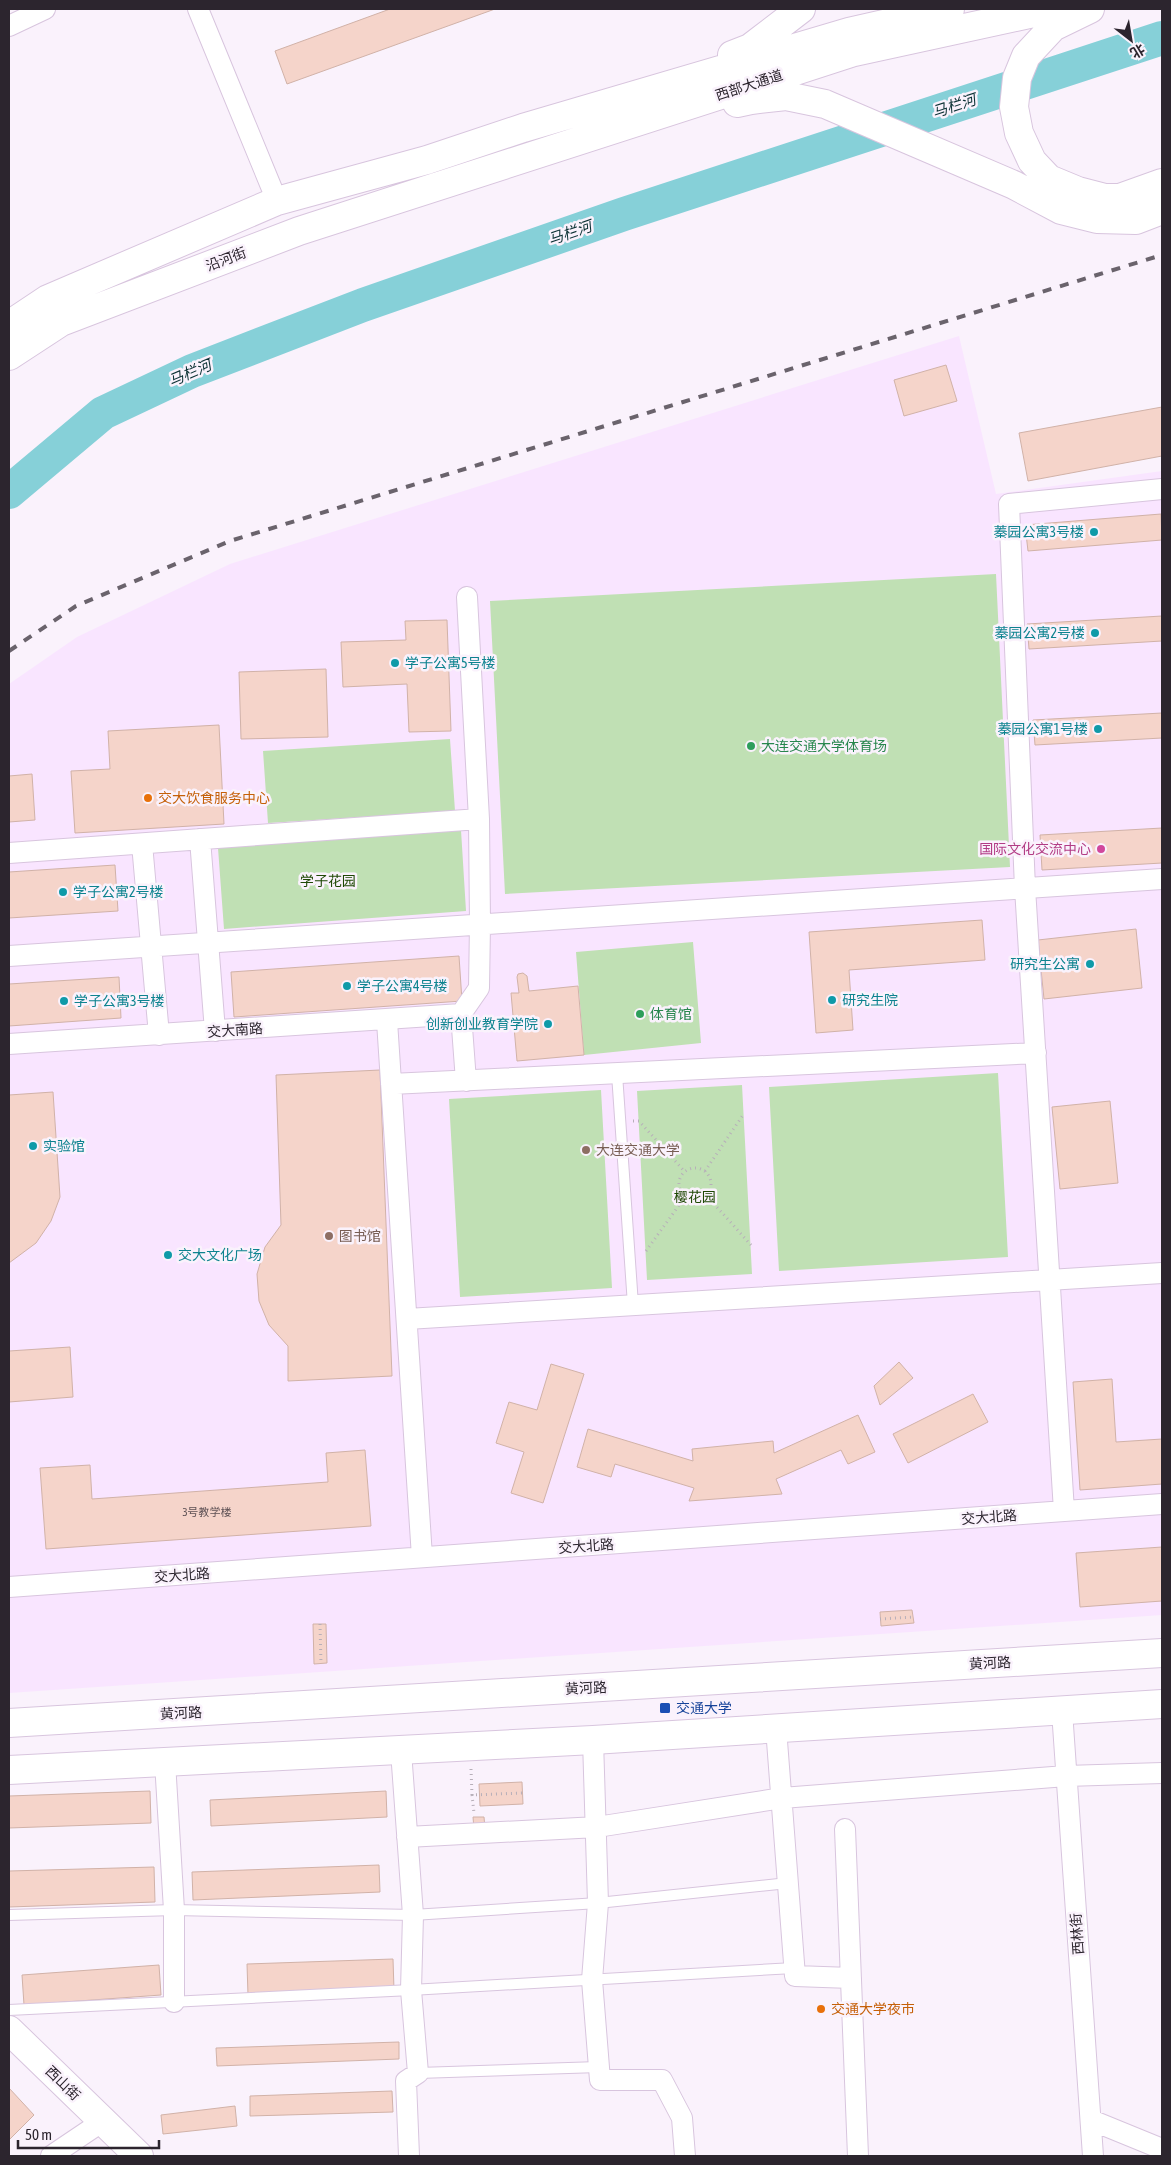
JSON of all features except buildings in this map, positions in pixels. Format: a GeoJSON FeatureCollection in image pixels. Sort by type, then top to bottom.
{"type":"FeatureCollection","features":[{"type":"Feature","properties":{"kind":"main road"},"geometry":{"type":"LineString","coordinates":[[523,128],[682,74],[750,48],[801,9]]}},
{"type":"Feature","properties":{"kind":"main road","name":"西部大通道"},"geometry":{"type":"LineString","coordinates":[[277,201],[427,160],[523,128],[849,32],[950,9]]}},
{"type":"Feature","properties":{"kind":"main road","name":"西部大通道"},"geometry":{"type":"LineString","coordinates":[[452,181],[854,52],[1052,9]]}},
{"type":"Feature","properties":{"kind":"main road"},"geometry":{"type":"LineString","coordinates":[[1090,9],[1054,27],[1026,56],[1017,78],[1014,107],[1019,133],[1032,161],[1049,178],[1092,196],[1120,198],[1162,184]]}},
{"type":"Feature","properties":{"kind":"main road"},"geometry":{"type":"LineString","coordinates":[[563,144],[751,100],[786,96],[825,104],[1014,185],[1061,210],[1097,219],[1136,220],[1162,210]]}},
{"type":"Feature","properties":{"kind":"main road","name":"沿河街"},"geometry":{"type":"LineString","coordinates":[[9,356],[61,322],[299,231],[452,181]]}},
{"type":"Feature","properties":{"kind":"main road"},"geometry":{"type":"LineString","coordinates":[[9,325],[48,299],[277,201]]}},
{"type":"Feature","properties":{"kind":"main road"},"geometry":{"type":"LineString","coordinates":[[9,365],[61,322]]}},
{"type":"Feature","properties":{"kind":"main road","name":"黄河路"},"geometry":{"type":"LineString","coordinates":[[9,1723],[1162,1653]]}},
{"type":"Feature","properties":{"kind":"main road"},"geometry":{"type":"LineString","coordinates":[[9,1770],[402,1751],[1162,1704]]}},
{"type":"Feature","properties":{"kind":"main road","name":"西山街"},"geometry":{"type":"LineString","coordinates":[[9,2030],[139,2156]]}},
{"type":"Feature","properties":{"kind":"street"},"geometry":{"type":"LineString","coordinates":[[9,26],[45,9]]}},
{"type":"Feature","properties":{"kind":"street"},"geometry":{"type":"LineString","coordinates":[[198,9],[277,201]]}},
{"type":"Feature","properties":{"kind":"street"},"geometry":{"type":"LineString","coordinates":[[1064,1511],[1026,888],[1009,504],[1162,489]]}},
{"type":"Feature","properties":{"kind":"street"},"geometry":{"type":"LineString","coordinates":[[466,1081],[461,1014],[479,988],[480,924],[479,819],[467,598]]}},
{"type":"Feature","properties":{"kind":"street"},"geometry":{"type":"LineString","coordinates":[[9,854],[479,819]]}},
{"type":"Feature","properties":{"kind":"street"},"geometry":{"type":"LineString","coordinates":[[200,839],[215,1031]]}},
{"type":"Feature","properties":{"kind":"street"},"geometry":{"type":"LineString","coordinates":[[142,844],[159,1035]]}},
{"type":"Feature","properties":{"kind":"street"},"geometry":{"type":"LineString","coordinates":[[9,956],[1162,879]]}},
{"type":"Feature","properties":{"kind":"street","name":"交大南路"},"geometry":{"type":"LineString","coordinates":[[9,1044],[387,1021],[461,1014]]}},
{"type":"Feature","properties":{"kind":"street"},"geometry":{"type":"LineString","coordinates":[[387,1021],[422,1557]]}},
{"type":"Feature","properties":{"kind":"street"},"geometry":{"type":"LineString","coordinates":[[391,1084],[1036,1054]]}},
{"type":"Feature","properties":{"kind":"street"},"geometry":{"type":"LineString","coordinates":[[407,1319],[1162,1272]]}},
{"type":"Feature","properties":{"kind":"street","name":"交大北路"},"geometry":{"type":"LineString","coordinates":[[9,1587],[1162,1504]]}},
{"type":"Feature","properties":{"kind":"street","name":"西林街"},"geometry":{"type":"LineString","coordinates":[[1062,1711],[1092,2156]]}},
{"type":"Feature","properties":{"kind":"street"},"geometry":{"type":"LineString","coordinates":[[776,1728],[795,1976],[850,1978]]}},
{"type":"Feature","properties":{"kind":"street"},"geometry":{"type":"LineString","coordinates":[[593,1740],[598,1903],[592,1980],[600,2080],[662,2080],[682,2118],[685,2156]]}},
{"type":"Feature","properties":{"kind":"street"},"geometry":{"type":"LineString","coordinates":[[402,1751],[413,1915],[411,1990],[418,2073],[406,2081],[409,2156]]}},
{"type":"Feature","properties":{"kind":"street"},"geometry":{"type":"LineString","coordinates":[[165,1762],[174,1910],[174,2002]]}},
{"type":"Feature","properties":{"kind":"street"},"geometry":{"type":"LineString","coordinates":[[407,1837],[597,1827],[782,1798],[1066,1776],[1162,1773]]}},
{"type":"Feature","properties":{"kind":"street"},"geometry":{"type":"LineString","coordinates":[[845,1829],[858,2156]]}},
{"type":"Feature","properties":{"kind":"street"},"geometry":{"type":"LineString","coordinates":[[1091,2120],[1162,2150]]}},
{"type":"Feature","properties":{"kind":"street"},"geometry":{"type":"LineString","coordinates":[[52,2156],[103,2121]]}},
{"type":"Feature","properties":{"kind":"lane"},"geometry":{"type":"LineString","coordinates":[[616,1074],[633,1305]]}},
{"type":"Feature","properties":{"kind":"lane"},"geometry":{"type":"LineString","coordinates":[[9,1915],[174,1910],[413,1915],[598,1903],[788,1884]]}},
{"type":"Feature","properties":{"kind":"lane"},"geometry":{"type":"LineString","coordinates":[[9,2010],[411,1990],[794,1968]]}},
{"type":"Feature","properties":{"kind":"lane"},"geometry":{"type":"LineString","coordinates":[[418,2073],[599,2067]]}},
{"type":"Feature","properties":{"kind":"path"},"geometry":{"type":"LineString","coordinates":[[705,1171],[743,1115]]}},
{"type":"Feature","properties":{"kind":"path"},"geometry":{"type":"LineString","coordinates":[[639,1121],[685,1172]]}},
{"type":"Feature","properties":{"kind":"path"},"geometry":{"type":"LineString","coordinates":[[694,1168],[705,1171],[710,1177],[712,1185],[707,1196],[694,1201],[685,1197],[679,1185],[681,1175],[694,1168]]}},
{"type":"Feature","properties":{"kind":"path"},"geometry":{"type":"LineString","coordinates":[[707,1196],[751,1245]]}},
{"type":"Feature","properties":{"kind":"path"},"geometry":{"type":"LineString","coordinates":[[646,1251],[685,1197]]}},
{"type":"Feature","properties":{"kind":"path"},"geometry":{"type":"LineString","coordinates":[[880,1619],[913,1617]]}},
{"type":"Feature","properties":{"kind":"path"},"geometry":{"type":"LineString","coordinates":[[320,1624],[320,1664]]}},
{"type":"Feature","properties":{"kind":"path"},"geometry":{"type":"LineString","coordinates":[[480,1795],[522,1793]]}},
{"type":"Feature","properties":{"kind":"path"},"geometry":{"type":"LineString","coordinates":[[472,1795],[473,1813],[482,1813]]}},
{"type":"Feature","properties":{"kind":"shaded area","name":"大连交通大学"},"geometry":{"type":"Polygon","coordinates":[[[959,336],[996,494],[1162,471],[1162,1615],[9,1693],[9,684],[77,637],[230,564],[959,336]]]}},
{"type":"Feature","properties":{"kind":"green space","name":"大连交通大学体育场"},"geometry":{"type":"Polygon","coordinates":[[[996,574],[1010,867],[505,894],[490,601],[996,574]]]}},
{"type":"Feature","properties":{"kind":"green space"},"geometry":{"type":"Polygon","coordinates":[[[450,739],[455,811],[268,823],[263,751],[450,739]]]}},
{"type":"Feature","properties":{"kind":"green space","name":"学子花园"},"geometry":{"type":"Polygon","coordinates":[[[461,830],[466,911],[224,929],[218,848],[461,830]]]}},
{"type":"Feature","properties":{"kind":"green space","name":"体育馆"},"geometry":{"type":"Polygon","coordinates":[[[693,942],[701,1043],[584,1055],[576,952],[693,942]]]}},
{"type":"Feature","properties":{"kind":"green space"},"geometry":{"type":"Polygon","coordinates":[[[998,1073],[1008,1257],[779,1271],[769,1087],[998,1073]]]}},
{"type":"Feature","properties":{"kind":"green space","name":"樱花园"},"geometry":{"type":"Polygon","coordinates":[[[742,1085],[752,1274],[647,1280],[637,1091],[742,1085]]]}},
{"type":"Feature","properties":{"kind":"green space"},"geometry":{"type":"Polygon","coordinates":[[[601,1090],[612,1288],[460,1297],[449,1099],[601,1090]]]}},
{"type":"Feature","properties":{"kind":"waterway","name":"马栏河"},"geometry":{"type":"LineString","coordinates":[[9,492],[103,413],[192,371],[363,305],[624,214],[1162,38]]}},
{"type":"Feature","properties":{"kind":"railway"},"geometry":{"type":"LineString","coordinates":[[9,651],[76,606],[230,541],[1162,255]]}},
{"type":"Feature","properties":{"kind":"place","name":"蓁园公寓3号楼"},"geometry":{"type":"Point","coordinates":[1094,532]}},
{"type":"Feature","properties":{"kind":"place","name":"蓁园公寓2号楼"},"geometry":{"type":"Point","coordinates":[1095,633]}},
{"type":"Feature","properties":{"kind":"place","name":"学子公寓5号楼"},"geometry":{"type":"Point","coordinates":[395,663]}},
{"type":"Feature","properties":{"kind":"place","name":"蓁园公寓1号楼"},"geometry":{"type":"Point","coordinates":[1098,729]}},
{"type":"Feature","properties":{"kind":"place","name":"大连交通大学体育场"},"geometry":{"type":"Point","coordinates":[751,746]}},
{"type":"Feature","properties":{"kind":"place","name":"交大饮食服务中心"},"geometry":{"type":"Point","coordinates":[148,798]}},
{"type":"Feature","properties":{"kind":"place","name":"国际文化交流中心"},"geometry":{"type":"Point","coordinates":[1101,849]}},
{"type":"Feature","properties":{"kind":"place","name":"学子公寓2号楼"},"geometry":{"type":"Point","coordinates":[63,892]}},
{"type":"Feature","properties":{"kind":"place","name":"研究生公寓"},"geometry":{"type":"Point","coordinates":[1090,964]}},
{"type":"Feature","properties":{"kind":"place","name":"学子公寓4号楼"},"geometry":{"type":"Point","coordinates":[347,986]}},
{"type":"Feature","properties":{"kind":"place","name":"研究生院"},"geometry":{"type":"Point","coordinates":[832,1000]}},
{"type":"Feature","properties":{"kind":"place","name":"学子公寓3号楼"},"geometry":{"type":"Point","coordinates":[64,1001]}},
{"type":"Feature","properties":{"kind":"place","name":"体育馆"},"geometry":{"type":"Point","coordinates":[640,1014]}},
{"type":"Feature","properties":{"kind":"place","name":"创新创业教育学院"},"geometry":{"type":"Point","coordinates":[548,1024]}},
{"type":"Feature","properties":{"kind":"place","name":"实验馆"},"geometry":{"type":"Point","coordinates":[33,1146]}},
{"type":"Feature","properties":{"kind":"place","name":"大连交通大学"},"geometry":{"type":"Point","coordinates":[586,1150]}},
{"type":"Feature","properties":{"kind":"place","name":"图书馆"},"geometry":{"type":"Point","coordinates":[329,1236]}},
{"type":"Feature","properties":{"kind":"place","name":"交大文化广场"},"geometry":{"type":"Point","coordinates":[168,1255]}},
{"type":"Feature","properties":{"kind":"place","name":"交通大学"},"geometry":{"type":"Point","coordinates":[665,1708]}},
{"type":"Feature","properties":{"kind":"place","name":"交通大学夜巿"},"geometry":{"type":"Point","coordinates":[821,2009]}}]}
